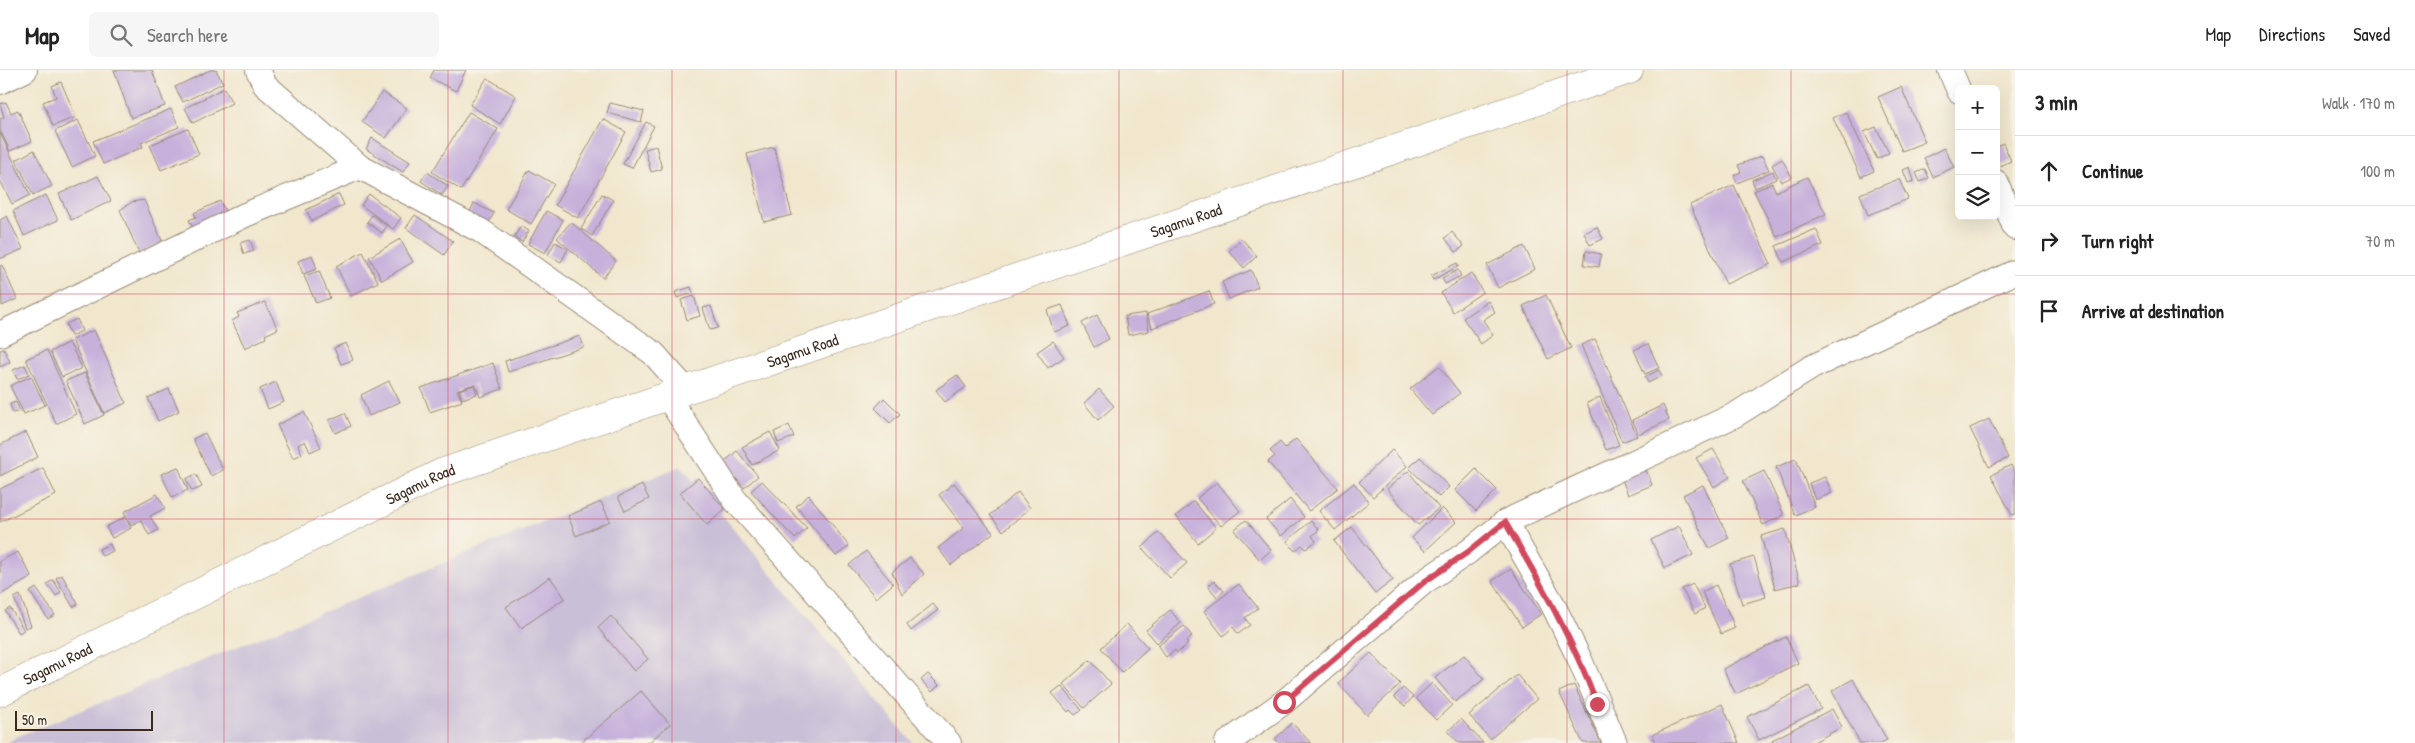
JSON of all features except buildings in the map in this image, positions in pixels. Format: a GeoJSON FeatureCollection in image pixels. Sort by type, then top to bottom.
{"type":"FeatureCollection","features":[{"type":"Feature","properties":{"kind":"highway","name":"Sagamu Road"},"geometry":{"type":"LineString","coordinates":[[0,692],[441,473],[1629,70]]}},
{"type":"Feature","properties":{"kind":"street"},"geometry":{"type":"LineString","coordinates":[[0,82],[25,70]]}},
{"type":"Feature","properties":{"kind":"street"},"geometry":{"type":"LineString","coordinates":[[258,70],[265,85],[360,167],[481,231],[653,353],[735,500],[948,743]]}},
{"type":"Feature","properties":{"kind":"street"},"geometry":{"type":"LineString","coordinates":[[1950,70],[1956,85]]}},
{"type":"Feature","properties":{"kind":"street"},"geometry":{"type":"LineString","coordinates":[[0,334],[245,215],[360,167]]}},
{"type":"Feature","properties":{"kind":"street"},"geometry":{"type":"LineString","coordinates":[[2000,192],[2015,228]]}},
{"type":"Feature","properties":{"kind":"street"},"geometry":{"type":"LineString","coordinates":[[1227,743],[1284,702],[1424,582],[1468,552],[1505,522],[1735,415],[1812,367],[2015,272]]}},
{"type":"Feature","properties":{"kind":"street"},"geometry":{"type":"LineString","coordinates":[[1505,522],[1552,603],[1580,660],[1615,743]]}},
{"type":"Feature","properties":{"kind":"shaded area"},"geometry":{"type":"Polygon","coordinates":[[[681,466],[913,743],[7,743],[16,737],[681,466]]]}},
{"type":"Feature","properties":{"kind":"route"},"geometry":{"type":"LineString","coordinates":[[1284,702],[1424,582],[1468,552],[1505,522],[1552,603],[1580,660],[1597,704]]}}]}
